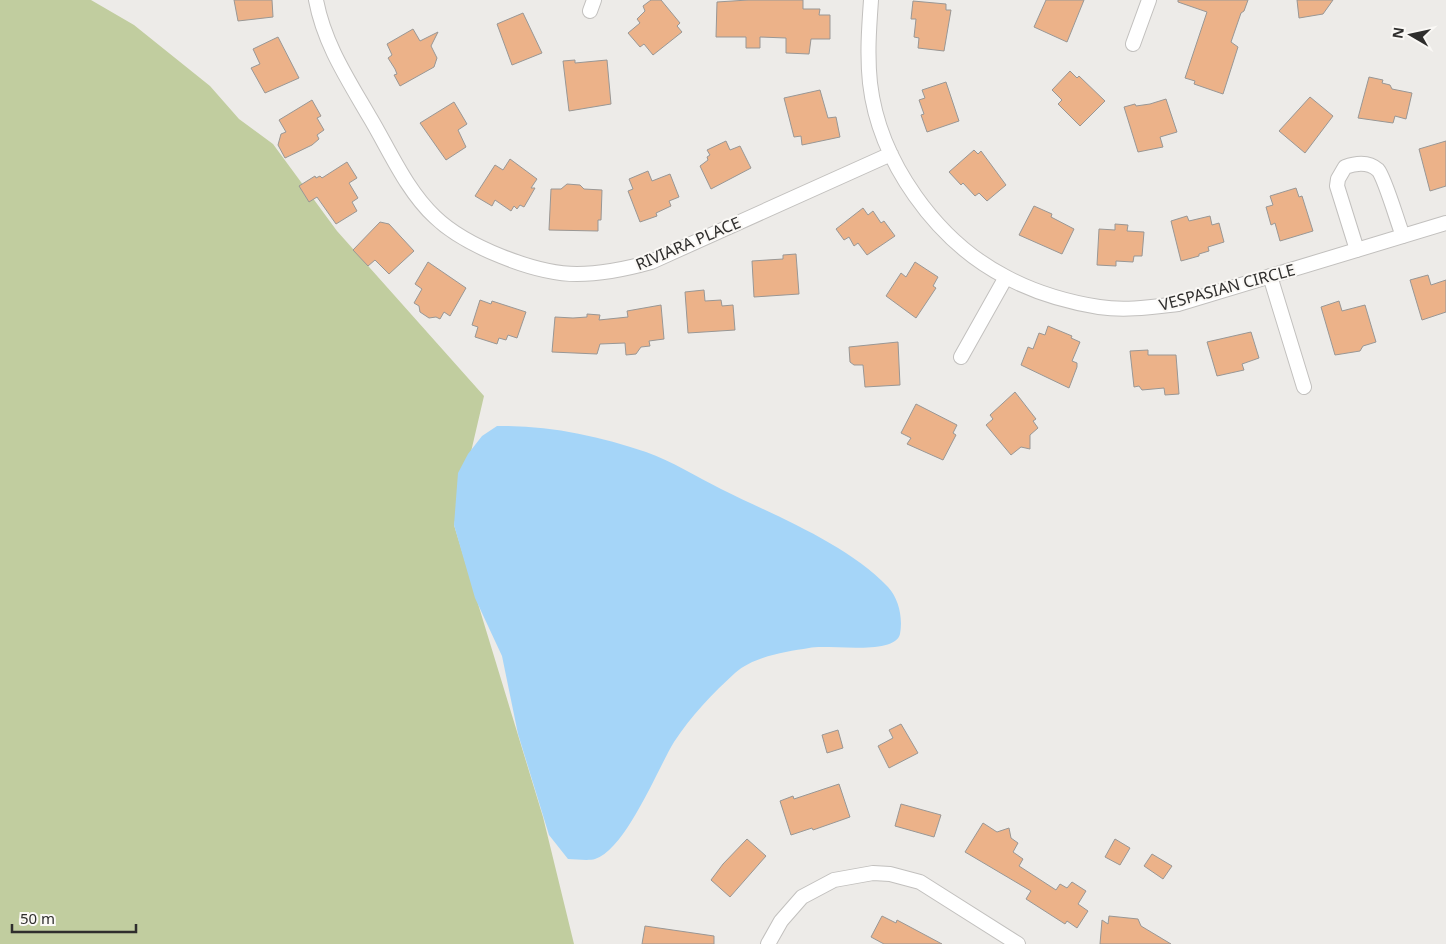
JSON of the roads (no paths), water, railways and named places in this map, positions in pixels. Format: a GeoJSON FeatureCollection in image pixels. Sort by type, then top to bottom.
{"type":"FeatureCollection","features":[{"type":"Feature","properties":{"kind":"street","name":"RIVIARA PLACE"},"geometry":{"type":"LineString","coordinates":[[316,0],[330,49],[410,186],[435,217],[467,239],[496,254],[539,268],[575,274],[616,271],[651,262],[891,154]]}},
{"type":"Feature","properties":{"kind":"street","name":"VESPASIAN CIRCLE"},"geometry":{"type":"LineString","coordinates":[[871,0],[868,34],[870,84],[882,132],[900,174],[929,214],[969,253],[1006,277],[1062,298],[1099,307],[1135,310],[1178,304],[1446,223]]}},
{"type":"Feature","properties":{"kind":"street"},"geometry":{"type":"LineString","coordinates":[[1133,44],[1149,0]]}},
{"type":"Feature","properties":{"kind":"street"},"geometry":{"type":"LineString","coordinates":[[1357,250],[1337,186],[1338,179],[1345,167],[1356,163],[1370,165],[1380,172],[1403,236]]}},
{"type":"Feature","properties":{"kind":"street"},"geometry":{"type":"LineString","coordinates":[[1270,276],[1304,387]]}},
{"type":"Feature","properties":{"kind":"street"},"geometry":{"type":"LineString","coordinates":[[961,357],[1006,277]]}},
{"type":"Feature","properties":{"kind":"street"},"geometry":{"type":"LineString","coordinates":[[768,944],[780,921],[802,897],[834,880],[873,873],[890,874],[920,882],[1018,944]]}},
{"type":"Feature","properties":{"kind":"water"},"geometry":{"type":"Polygon","coordinates":[[[497,426],[535,427],[573,433],[610,441],[646,452],[675,464],[721,489],[786,520],[852,557],[888,587],[895,597],[899,609],[900,634],[895,641],[886,645],[859,648],[809,648],[770,656],[751,662],[743,667],[711,697],[681,732],[640,807],[618,840],[607,852],[595,859],[568,859],[549,835],[518,734],[502,656],[475,598],[454,525],[458,473],[468,454],[482,436],[497,426]]]}}]}
